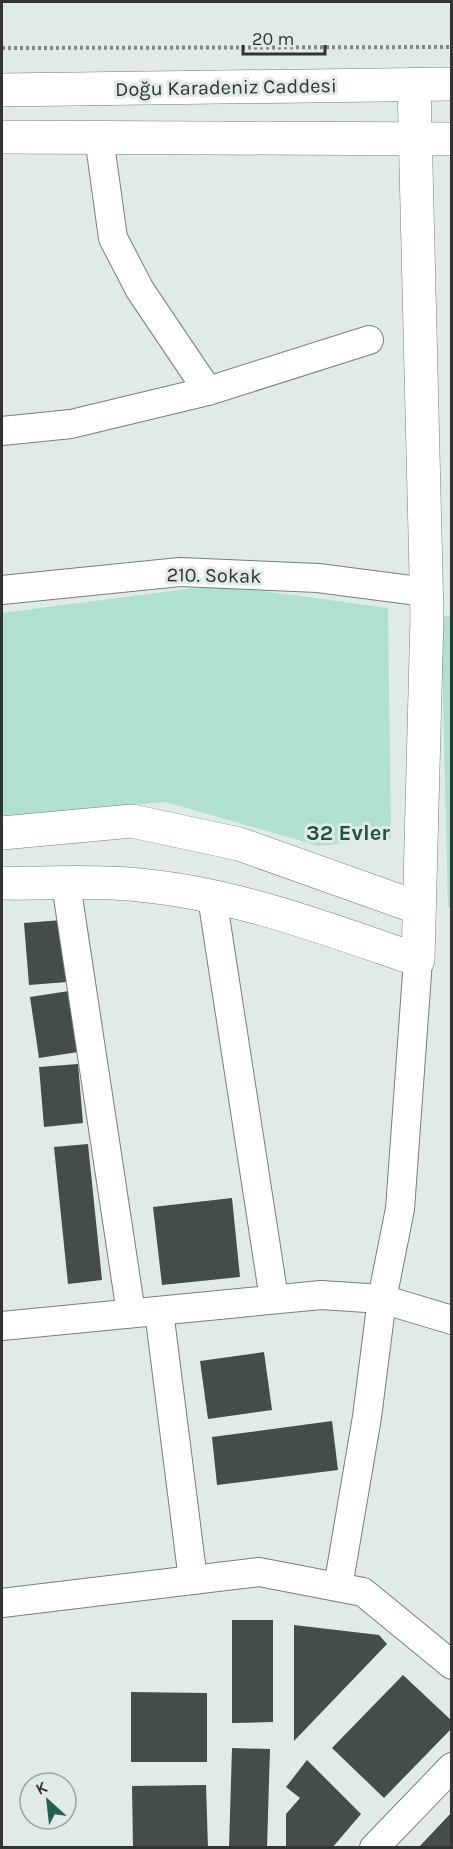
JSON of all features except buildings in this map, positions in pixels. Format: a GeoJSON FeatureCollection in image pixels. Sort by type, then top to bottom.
{"type":"FeatureCollection","features":[{"type":"Feature","properties":{"kind":"main road"},"geometry":{"type":"LineString","coordinates":[[2,883],[139,885],[212,897],[263,908],[418,960],[426,592],[414,84]]}},
{"type":"Feature","properties":{"kind":"main road","name":"Doğu Karadeniz Caddesi"},"geometry":{"type":"LineString","coordinates":[[2,90],[452,84]]}},
{"type":"Feature","properties":{"kind":"main road"},"geometry":{"type":"LineString","coordinates":[[2,137],[416,137],[452,139]]}},
{"type":"Feature","properties":{"kind":"main road"},"geometry":{"type":"LineString","coordinates":[[2,833],[132,821],[239,844],[419,908]]}},
{"type":"Feature","properties":{"kind":"street"},"geometry":{"type":"LineString","coordinates":[[99,137],[112,238],[140,290],[208,391]]}},
{"type":"Feature","properties":{"kind":"street"},"geometry":{"type":"LineString","coordinates":[[2,431],[71,424],[208,391],[369,340]]}},
{"type":"Feature","properties":{"kind":"street","name":"210. Sokak"},"geometry":{"type":"LineString","coordinates":[[2,590],[180,572],[318,578],[426,592]]}},
{"type":"Feature","properties":{"kind":"street"},"geometry":{"type":"LineString","coordinates":[[66,884],[193,1580]]}},
{"type":"Feature","properties":{"kind":"street"},"geometry":{"type":"LineString","coordinates":[[212,897],[274,1299]]}},
{"type":"Feature","properties":{"kind":"street"},"geometry":{"type":"LineString","coordinates":[[338,1587],[367,1417],[382,1299],[400,1209],[418,960]]}},
{"type":"Feature","properties":{"kind":"street"},"geometry":{"type":"LineString","coordinates":[[2,1326],[321,1295],[382,1299],[452,1320]]}},
{"type":"Feature","properties":{"kind":"street"},"geometry":{"type":"LineString","coordinates":[[2,1603],[259,1572],[363,1592],[452,1665]]}},
{"type":"Feature","properties":{"kind":"street"},"geometry":{"type":"LineString","coordinates":[[374,1848],[452,1767]]}},
{"type":"Feature","properties":{"kind":"path"},"geometry":{"type":"LineString","coordinates":[[2,48],[452,48]]}},
{"type":"Feature","properties":{"kind":"green space"},"geometry":{"type":"Polygon","coordinates":[[[218,585],[388,608],[391,838],[319,846],[166,802],[2,816],[2,613],[218,585]]]}},
{"type":"Feature","properties":{"kind":"green space"},"geometry":{"type":"Polygon","coordinates":[[[441,616],[452,616],[451,908],[448,907],[441,616]]]}},
{"type":"Feature","properties":{"kind":"district","name":"32 Evler"},"geometry":{"type":"Point","coordinates":[348,832]}}]}
